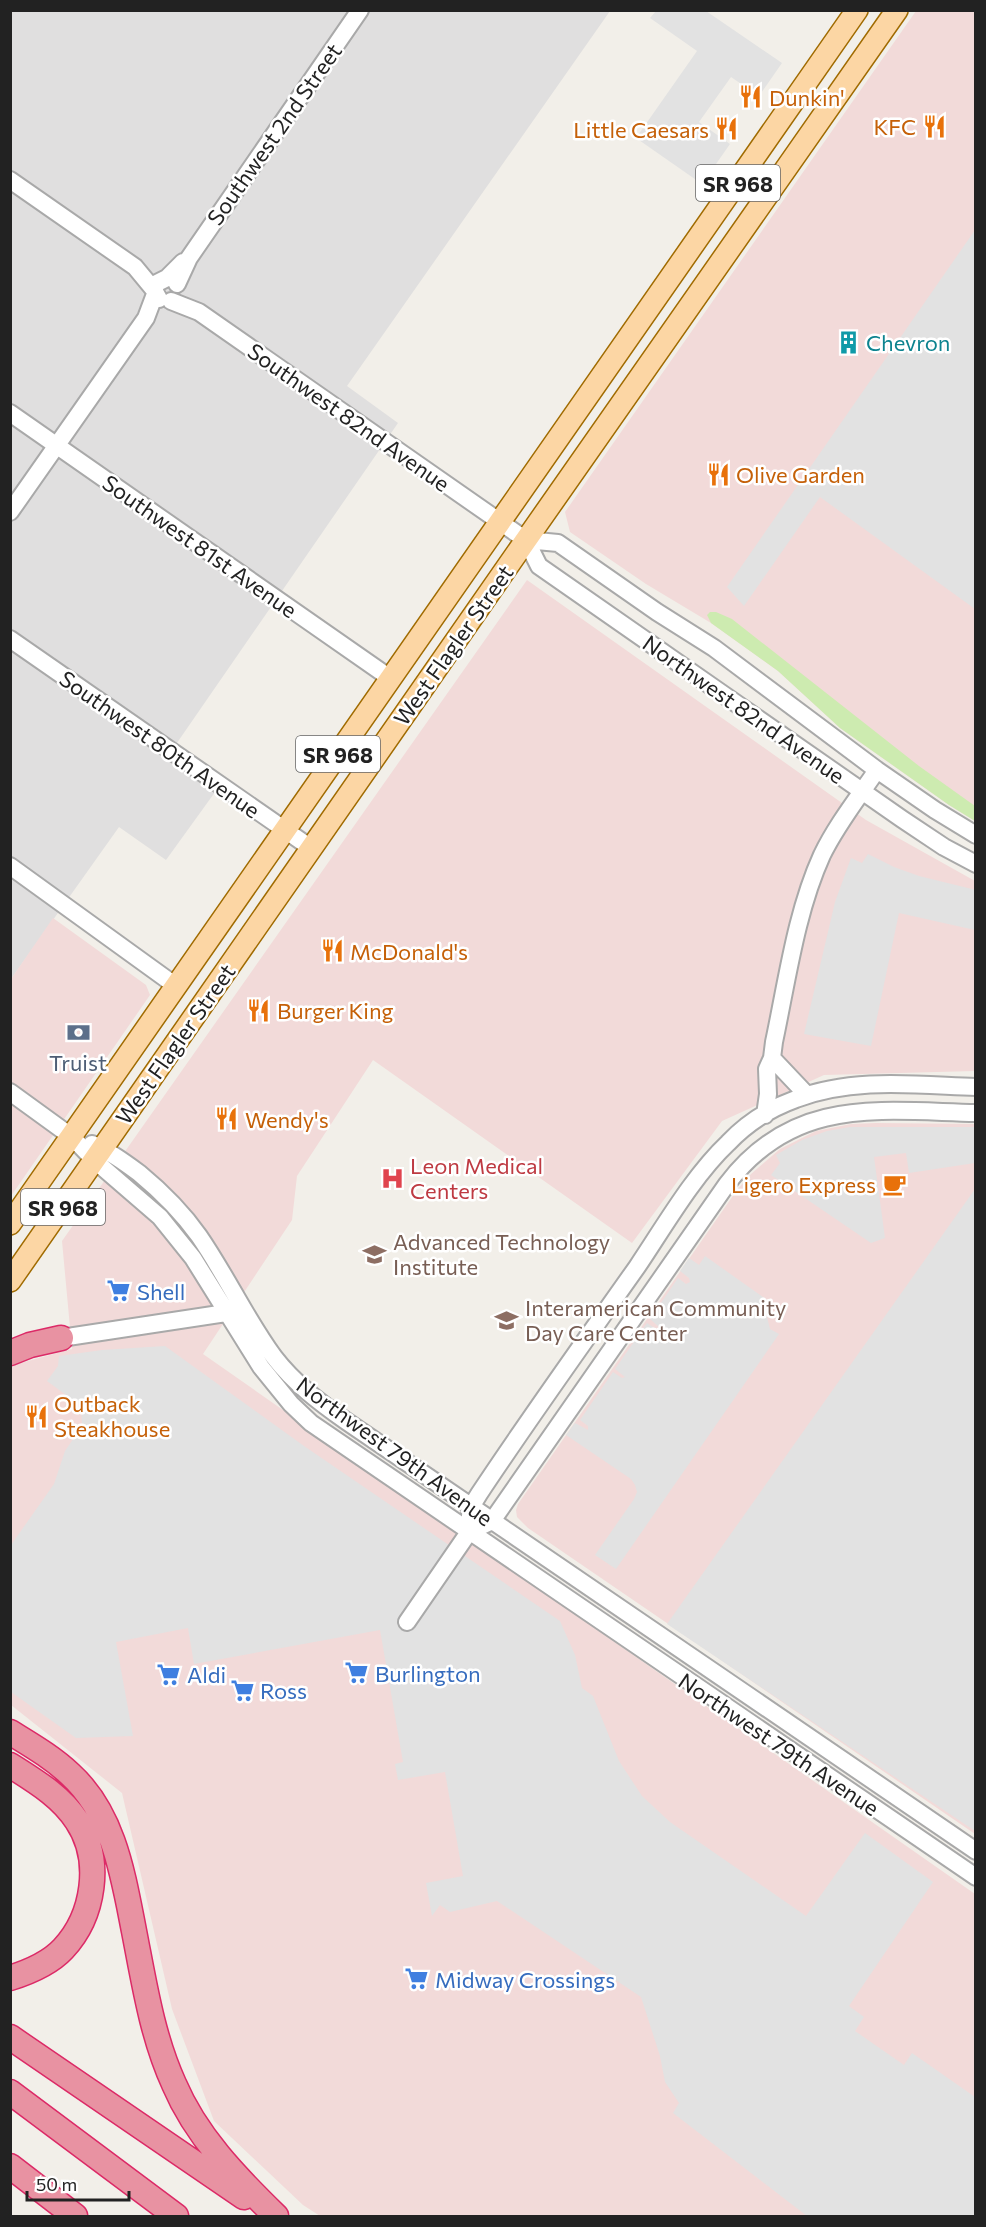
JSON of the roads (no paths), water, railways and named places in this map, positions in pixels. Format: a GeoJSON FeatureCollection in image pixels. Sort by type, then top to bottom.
{"type":"FeatureCollection","features":[{"type":"Feature","properties":{"kind":"highway"},"geometry":{"type":"LineString","coordinates":[[10,1353],[30,1345],[61,1338]]}},
{"type":"Feature","properties":{"kind":"highway"},"geometry":{"type":"LineString","coordinates":[[10,1732],[71,1774],[97,1808],[112,1838],[120,1864],[152,2021],[173,2084],[204,2138],[275,2217]]}},
{"type":"Feature","properties":{"kind":"highway"},"geometry":{"type":"LineString","coordinates":[[10,1765],[48,1789],[66,1805],[79,1823],[88,1845],[92,1882],[88,1906],[77,1931],[62,1951],[44,1964],[10,1978]]}},
{"type":"Feature","properties":{"kind":"highway"},"geometry":{"type":"LineString","coordinates":[[10,2037],[275,2217]]}},
{"type":"Feature","properties":{"kind":"highway"},"geometry":{"type":"LineString","coordinates":[[10,2092],[177,2217]]}},
{"type":"Feature","properties":{"kind":"highway"},"geometry":{"type":"LineString","coordinates":[[10,2166],[75,2217]]}},
{"type":"Feature","properties":{"kind":"highway"},"geometry":{"type":"LineString","coordinates":[[32,2182],[55,2217]]}},
{"type":"Feature","properties":{"kind":"main road","name":"West Flagler Street"},"geometry":{"type":"LineString","coordinates":[[10,1224],[857,10]]}},
{"type":"Feature","properties":{"kind":"main road","name":"West Flagler Street"},"geometry":{"type":"LineString","coordinates":[[10,1281],[897,10]]}},
{"type":"Feature","properties":{"kind":"main road"},"geometry":{"type":"LineString","coordinates":[[765,144],[769,160],[766,177],[770,192]]}},
{"type":"Feature","properties":{"kind":"main road"},"geometry":{"type":"LineString","coordinates":[[740,180],[744,194],[740,213],[743,231]]}},
{"type":"Feature","properties":{"kind":"street","name":"Southwest 2nd Street"},"geometry":{"type":"LineString","coordinates":[[10,512],[360,10]]}},
{"type":"Feature","properties":{"kind":"street","name":"Southwest 82nd Avenue"},"geometry":{"type":"LineString","coordinates":[[10,180],[500,522]]}},
{"type":"Feature","properties":{"kind":"street","name":"Southwest 81st Avenue"},"geometry":{"type":"LineString","coordinates":[[10,413],[390,678]]}},
{"type":"Feature","properties":{"kind":"street","name":"Northwest 82nd Avenue"},"geometry":{"type":"LineString","coordinates":[[500,522],[526,540],[539,566],[862,792],[944,847],[975,864]]}},
{"type":"Feature","properties":{"kind":"street","name":"Northwest 82nd Avenue"},"geometry":{"type":"LineString","coordinates":[[526,540],[558,543],[657,612],[714,648],[877,770],[975,835]]}},
{"type":"Feature","properties":{"kind":"street","name":"Southwest 80th Avenue"},"geometry":{"type":"LineString","coordinates":[[10,639],[311,848]]}},
{"type":"Feature","properties":{"kind":"street"},"geometry":{"type":"LineString","coordinates":[[765,1114],[768,1094],[767,1069],[772,1059],[786,984],[811,884],[836,829],[877,770]]}},
{"type":"Feature","properties":{"kind":"street"},"geometry":{"type":"LineString","coordinates":[[10,866],[176,986]]}},
{"type":"Feature","properties":{"kind":"street"},"geometry":{"type":"LineString","coordinates":[[772,1059],[807,1095]]}},
{"type":"Feature","properties":{"kind":"street"},"geometry":{"type":"LineString","coordinates":[[470,1532],[471,1507],[703,1171],[732,1138],[765,1114],[807,1095],[855,1085],[975,1087]]}},
{"type":"Feature","properties":{"kind":"street","name":"Northwest 79th Avenue"},"geometry":{"type":"LineString","coordinates":[[10,1092],[98,1154],[140,1175],[175,1206],[199,1236],[273,1355],[295,1382],[340,1418],[975,1851]]}},
{"type":"Feature","properties":{"kind":"street"},"geometry":{"type":"LineString","coordinates":[[407,1622],[470,1532],[492,1521],[727,1184],[750,1158],[778,1136],[806,1123],[845,1112],[975,1113]]}},
{"type":"Feature","properties":{"kind":"street","name":"Northwest 79th Avenue"},"geometry":{"type":"LineString","coordinates":[[98,1154],[160,1217],[185,1247],[261,1368],[305,1418],[975,1878]]}},
{"type":"Feature","properties":{"kind":"street"},"geometry":{"type":"LineString","coordinates":[[213,1292],[226,1278]]}},
{"type":"Feature","properties":{"kind":"street"},"geometry":{"type":"LineString","coordinates":[[61,1338],[226,1313]]}},
{"type":"Feature","properties":{"kind":"street"},"geometry":{"type":"LineString","coordinates":[[870,1806],[885,1789]]}},
{"type":"Feature","properties":{"kind":"place","name":"Dunkin'"},"geometry":{"type":"Point","coordinates":[751,97]}},
{"type":"Feature","properties":{"kind":"place","name":"KFC"},"geometry":{"type":"Point","coordinates":[934,126]}},
{"type":"Feature","properties":{"kind":"place","name":"Little Caesars"},"geometry":{"type":"Point","coordinates":[727,129]}},
{"type":"Feature","properties":{"kind":"place","name":"Chevron"},"geometry":{"type":"Point","coordinates":[848,342]}},
{"type":"Feature","properties":{"kind":"place","name":"Olive Garden"},"geometry":{"type":"Point","coordinates":[718,474]}},
{"type":"Feature","properties":{"kind":"place","name":"McDonald's"},"geometry":{"type":"Point","coordinates":[332,951]}},
{"type":"Feature","properties":{"kind":"place","name":"Burger King"},"geometry":{"type":"Point","coordinates":[259,1010]}},
{"type":"Feature","properties":{"kind":"place","name":"Truist"},"geometry":{"type":"Point","coordinates":[78,1033]}},
{"type":"Feature","properties":{"kind":"place","name":"Wendy's"},"geometry":{"type":"Point","coordinates":[227,1119]}},
{"type":"Feature","properties":{"kind":"place","name":"Leon Medical Centers"},"geometry":{"type":"Point","coordinates":[392,1178]}},
{"type":"Feature","properties":{"kind":"place","name":"Ligero Express"},"geometry":{"type":"Point","coordinates":[894,1184]}},
{"type":"Feature","properties":{"kind":"place","name":"Advanced Technology Institute"},"geometry":{"type":"Point","coordinates":[375,1254]}},
{"type":"Feature","properties":{"kind":"place","name":"Shell"},"geometry":{"type":"Point","coordinates":[119,1291]}},
{"type":"Feature","properties":{"kind":"place","name":"Interamerican Community Day Care Center"},"geometry":{"type":"Point","coordinates":[507,1320]}},
{"type":"Feature","properties":{"kind":"place","name":"Outback Steakhouse"},"geometry":{"type":"Point","coordinates":[36,1416]}},
{"type":"Feature","properties":{"kind":"place","name":"Burlington"},"geometry":{"type":"Point","coordinates":[357,1673]}},
{"type":"Feature","properties":{"kind":"place","name":"Aldi"},"geometry":{"type":"Point","coordinates":[169,1674]}},
{"type":"Feature","properties":{"kind":"place","name":"Ross"},"geometry":{"type":"Point","coordinates":[242,1690]}},
{"type":"Feature","properties":{"kind":"place","name":"Midway Crossings"},"geometry":{"type":"Point","coordinates":[417,1979]}}]}
